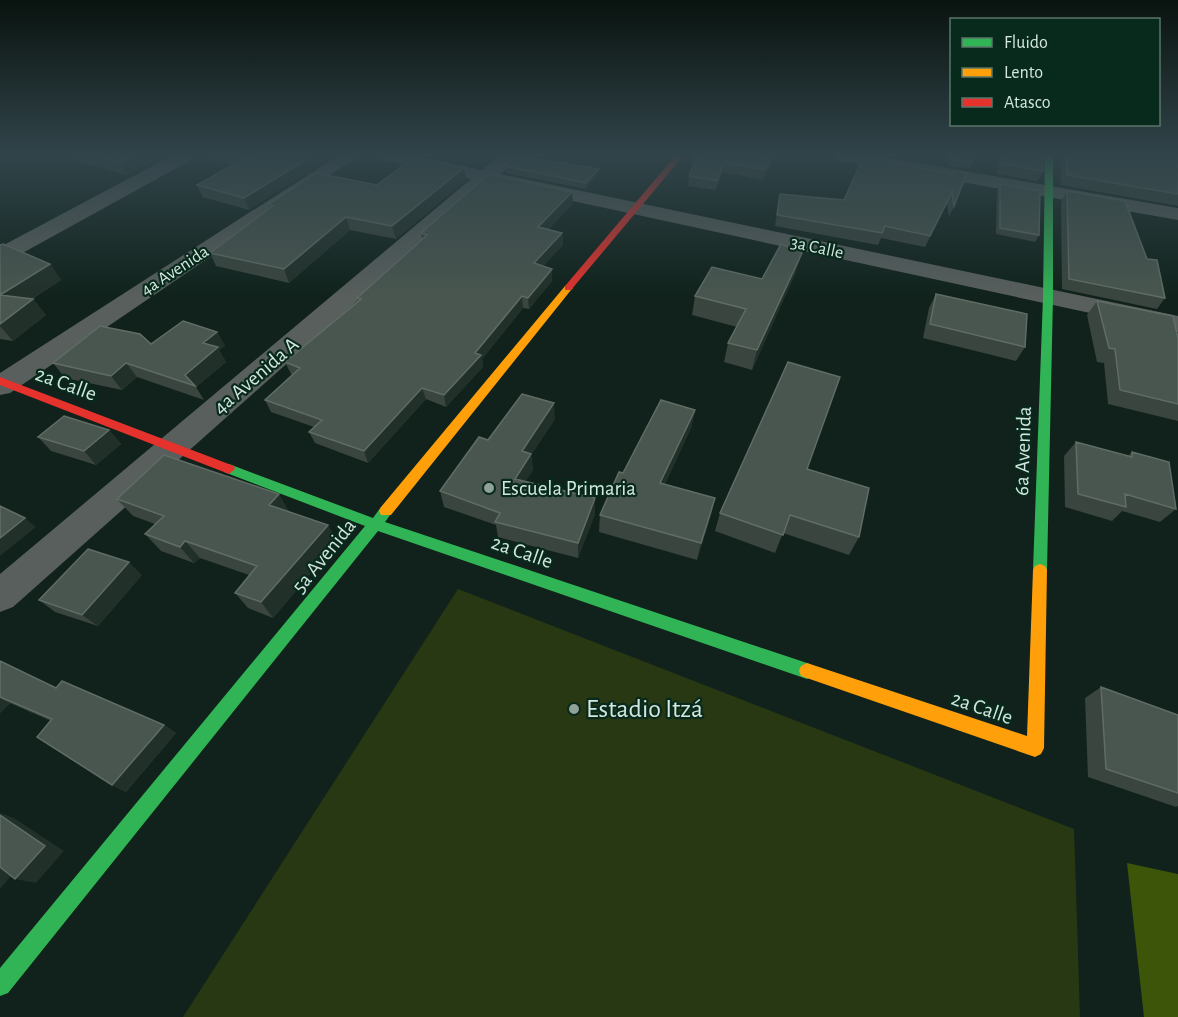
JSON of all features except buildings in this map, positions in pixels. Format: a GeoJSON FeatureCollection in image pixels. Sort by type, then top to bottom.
{"type":"FeatureCollection","features":[{"type":"Feature","properties":{"kind":"street"},"geometry":{"type":"LineString","coordinates":[[0,256],[99,202]]}},
{"type":"Feature","properties":{"kind":"street","name":"4a Avenida"},"geometry":{"type":"LineString","coordinates":[[2,384],[279,202]]}},
{"type":"Feature","properties":{"kind":"street","name":"4a Avenida A"},"geometry":{"type":"LineString","coordinates":[[0,596],[175,447],[455,202]]}},
{"type":"Feature","properties":{"kind":"street","name":"3a Calle"},"geometry":{"type":"LineString","coordinates":[[604,202],[1178,324]]}},
{"type":"Feature","properties":{"kind":"street","name":"5a Avenida"},"geometry":{"type":"LineString","coordinates":[[0,985],[639,202]]}},
{"type":"Feature","properties":{"kind":"street","name":"6a Avenida"},"geometry":{"type":"LineString","coordinates":[[1035,748],[1049,202]]}},
{"type":"Feature","properties":{"kind":"street"},"geometry":{"type":"LineString","coordinates":[[1113,202],[1178,214]]}},
{"type":"Feature","properties":{"kind":"street","name":"2a Calle"},"geometry":{"type":"LineString","coordinates":[[2,384],[175,447],[376,525],[1035,748]]}},
{"type":"Feature","properties":{"kind":"green space","name":"Estadio Itzá"},"geometry":{"type":"Polygon","coordinates":[[[458,589],[1074,829],[1080,1017],[183,1017],[458,589]]]}},
{"type":"Feature","properties":{"kind":"green space"},"geometry":{"type":"Polygon","coordinates":[[[1127,863],[1178,874],[1178,1017],[1144,1017],[1127,863]]]}},
{"type":"Feature","properties":{"kind":"traffic: fast"},"geometry":{"type":"LineString","coordinates":[[1040,570],[1049,202]]}},
{"type":"Feature","properties":{"kind":"traffic: fast"},"geometry":{"type":"LineString","coordinates":[[229,469],[377,525],[807,671]]}},
{"type":"Feature","properties":{"kind":"traffic: fast"},"geometry":{"type":"LineString","coordinates":[[0,985],[386,511]]}},
{"type":"Feature","properties":{"kind":"traffic: slow"},"geometry":{"type":"LineString","coordinates":[[386,511],[568,288]]}},
{"type":"Feature","properties":{"kind":"traffic: slow"},"geometry":{"type":"LineString","coordinates":[[807,671],[1035,748],[1040,570]]}},
{"type":"Feature","properties":{"kind":"traffic: jam"},"geometry":{"type":"LineString","coordinates":[[568,288],[640,202]]}},
{"type":"Feature","properties":{"kind":"traffic: jam"},"geometry":{"type":"LineString","coordinates":[[0,381],[229,469]]}},
{"type":"Feature","properties":{"kind":"place","name":"Escuela Primaria"},"geometry":{"type":"Point","coordinates":[489,488]}},
{"type":"Feature","properties":{"kind":"place","name":"Estadio Itzá"},"geometry":{"type":"Point","coordinates":[574,709]}}]}
